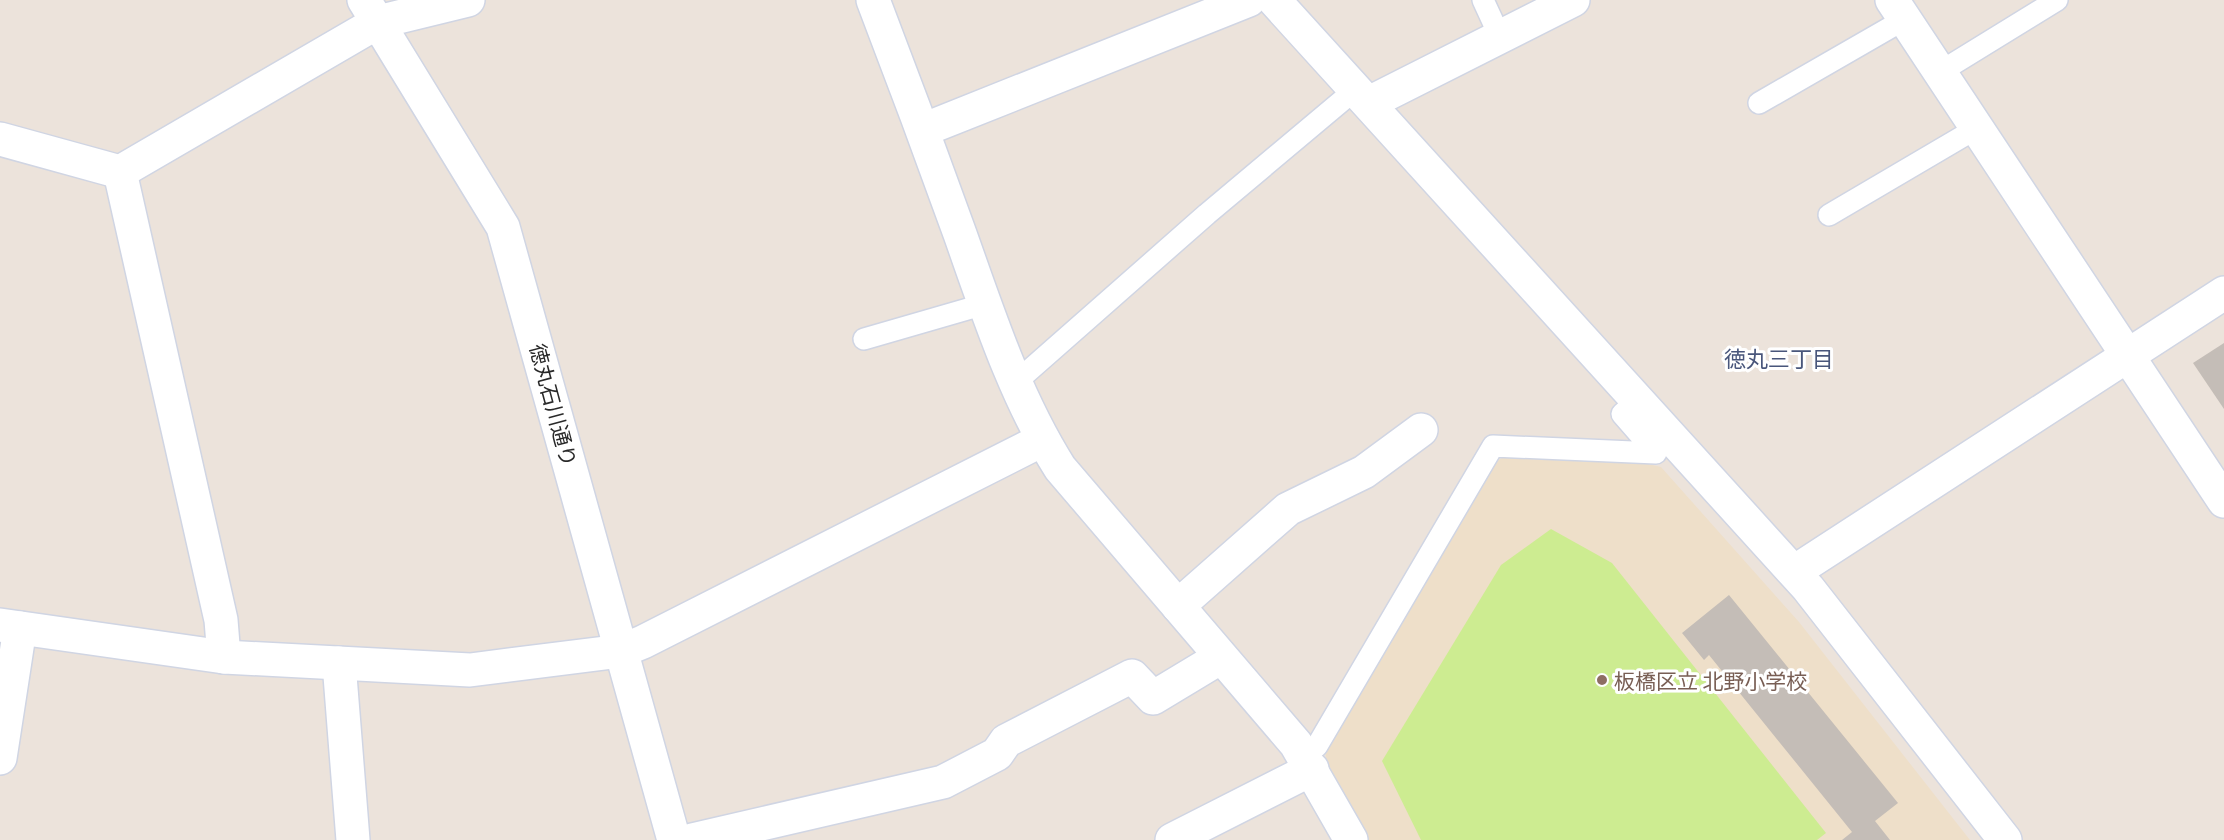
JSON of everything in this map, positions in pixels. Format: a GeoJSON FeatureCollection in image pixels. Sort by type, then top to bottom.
{"type":"FeatureCollection","features":[{"type":"Feature","properties":{"kind":"street"},"geometry":{"type":"LineString","coordinates":[[0,139],[120,172],[371,11],[468,0]]}},
{"type":"Feature","properties":{"kind":"street"},"geometry":{"type":"LineString","coordinates":[[873,0],[923,130],[985,304],[1042,440],[1060,468],[1308,762],[1351,840]]}},
{"type":"Feature","properties":{"kind":"street"},"geometry":{"type":"LineString","coordinates":[[923,130],[1249,0]]}},
{"type":"Feature","properties":{"kind":"street"},"geometry":{"type":"LineString","coordinates":[[1274,0],[1794,572],[2004,840]]}},
{"type":"Feature","properties":{"kind":"street"},"geometry":{"type":"LineString","coordinates":[[1363,96],[1500,37],[1573,0]]}},
{"type":"Feature","properties":{"kind":"street"},"geometry":{"type":"LineString","coordinates":[[1898,9],[2224,501]]}},
{"type":"Feature","properties":{"kind":"street","name":"徳丸石川通り"},"geometry":{"type":"LineString","coordinates":[[371,11],[503,227],[674,840]]}},
{"type":"Feature","properties":{"kind":"street"},"geometry":{"type":"LineString","coordinates":[[120,172],[221,620],[224,657]]}},
{"type":"Feature","properties":{"kind":"street"},"geometry":{"type":"LineString","coordinates":[[1794,572],[2224,293]]}},
{"type":"Feature","properties":{"kind":"street"},"geometry":{"type":"LineString","coordinates":[[1178,606],[1288,509],[1364,472],[1421,430]]}},
{"type":"Feature","properties":{"kind":"street"},"geometry":{"type":"LineString","coordinates":[[0,758],[10,626],[224,657],[470,670],[621,651],[644,642],[1042,440]]}},
{"type":"Feature","properties":{"kind":"street"},"geometry":{"type":"LineString","coordinates":[[692,840],[943,782],[997,754],[1006,741],[1132,676],[1153,698],[1221,657]]}},
{"type":"Feature","properties":{"kind":"street"},"geometry":{"type":"LineString","coordinates":[[339,663],[353,840]]}},
{"type":"Feature","properties":{"kind":"street"},"geometry":{"type":"LineString","coordinates":[[1172,840],[1308,762]]}},
{"type":"Feature","properties":{"kind":"lane"},"geometry":{"type":"LineString","coordinates":[[1483,0],[1500,37]]}},
{"type":"Feature","properties":{"kind":"lane"},"geometry":{"type":"LineString","coordinates":[[1940,72],[2057,0]]}},
{"type":"Feature","properties":{"kind":"lane"},"geometry":{"type":"LineString","coordinates":[[1759,103],[1898,9]]}},
{"type":"Feature","properties":{"kind":"lane"},"geometry":{"type":"LineString","coordinates":[[1016,382],[1207,214],[1363,96]]}},
{"type":"Feature","properties":{"kind":"lane"},"geometry":{"type":"LineString","coordinates":[[1829,215],[1977,128]]}},
{"type":"Feature","properties":{"kind":"lane"},"geometry":{"type":"LineString","coordinates":[[864,339],[985,304]]}},
{"type":"Feature","properties":{"kind":"lane"},"geometry":{"type":"LineString","coordinates":[[1308,762],[1493,446],[1656,453],[1622,414],[1638,400]]}},
{"type":"Feature","properties":{"kind":"shaded area","name":"板橋区立 北野小学校"},"geometry":{"type":"Polygon","coordinates":[[[1509,454],[1630,460],[1661,467],[1799,622],[1970,840],[1367,840],[1326,761],[1325,738],[1485,468],[1509,454]]]}},
{"type":"Feature","properties":{"kind":"green space"},"geometry":{"type":"Polygon","coordinates":[[[1551,529],[1612,563],[1826,833],[1817,840],[1421,840],[1382,761],[1501,565],[1551,529]]]}},
{"type":"Feature","properties":{"kind":"building"},"geometry":{"type":"Polygon","coordinates":[[[2224,343],[2224,409],[2193,363],[2224,343]]]}},
{"type":"Feature","properties":{"kind":"building"},"geometry":{"type":"Polygon","coordinates":[[[1729,595],[1898,803],[1875,821],[1890,840],[1842,840],[1852,832],[1709,655],[1704,660],[1682,633],[1729,595]]]}},
{"type":"Feature","properties":{"kind":"place","name":"板橋区立 北野小学校"},"geometry":{"type":"Point","coordinates":[1602,680]}},
{"type":"Feature","properties":{"kind":"district","name":"徳丸三丁目"},"geometry":{"type":"Point","coordinates":[1779,358]}}]}
